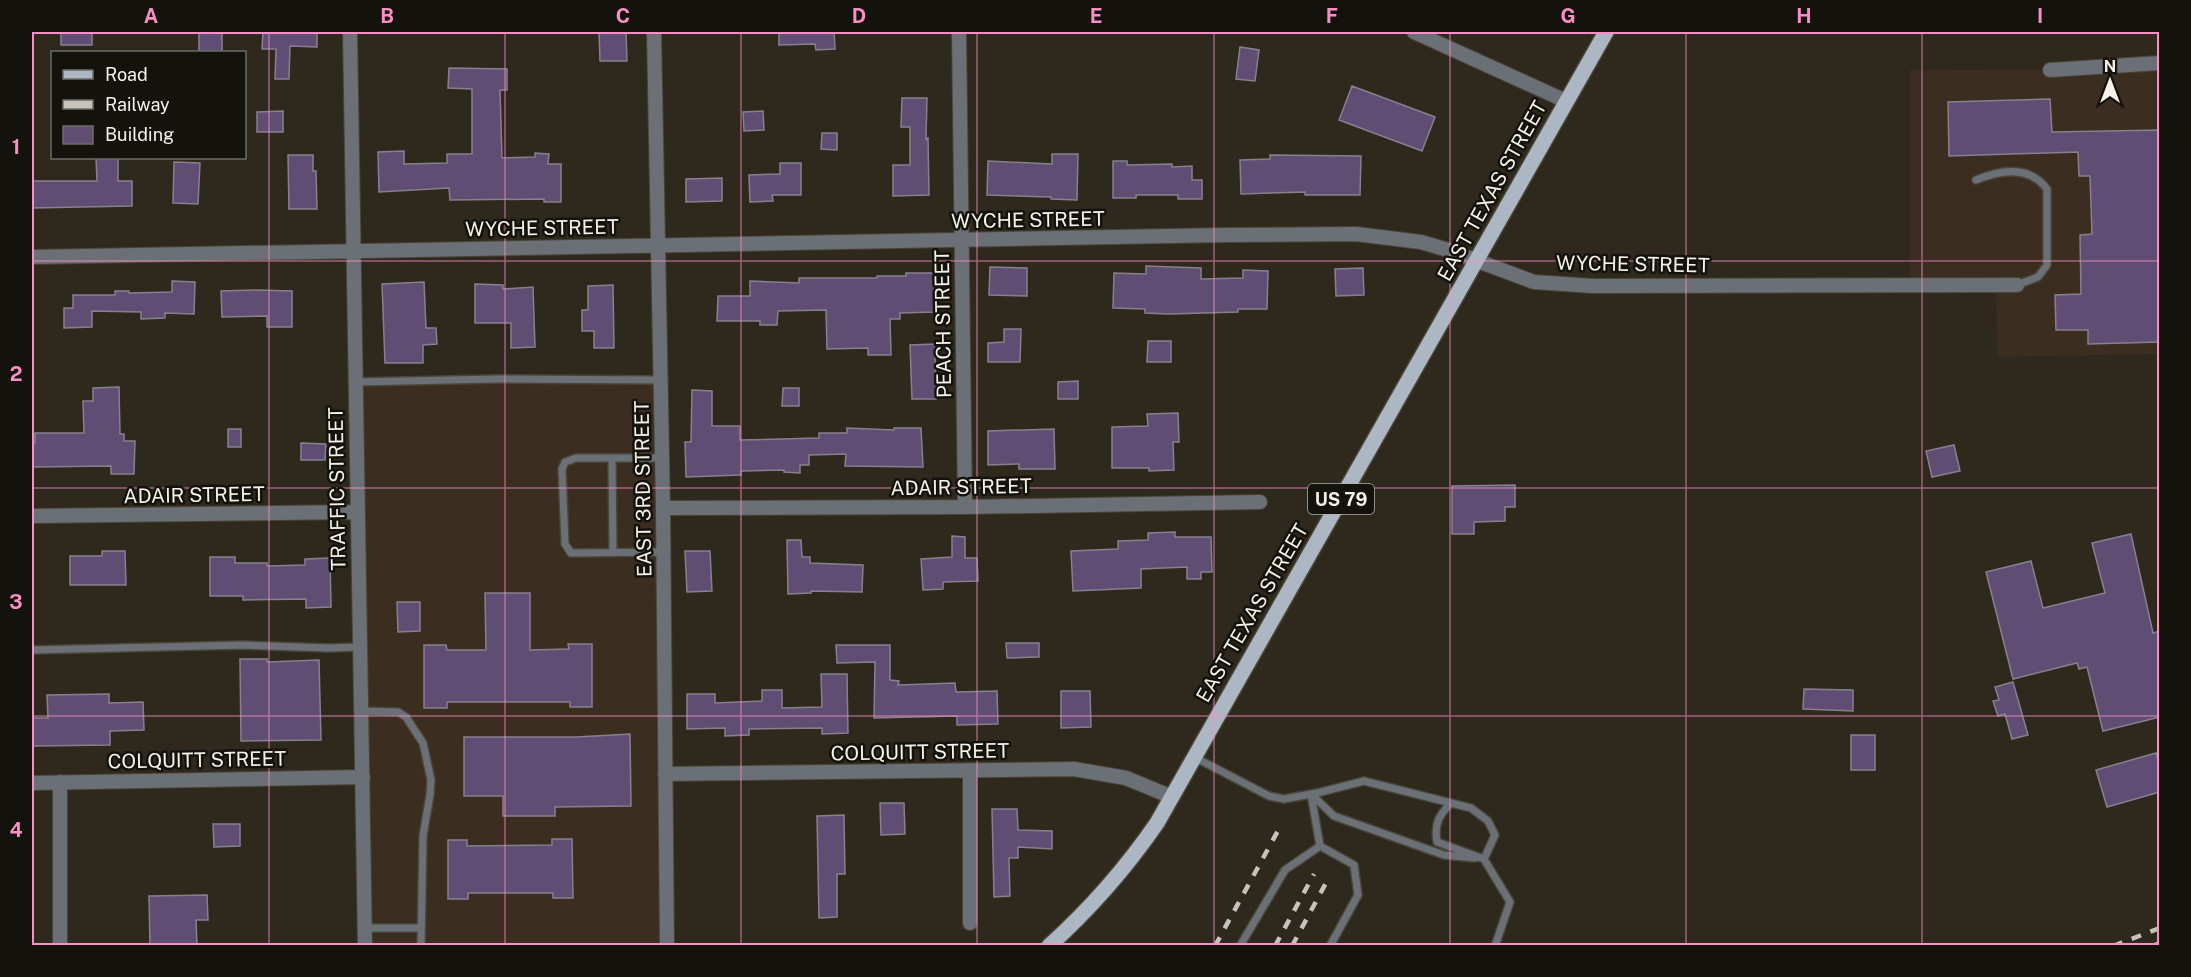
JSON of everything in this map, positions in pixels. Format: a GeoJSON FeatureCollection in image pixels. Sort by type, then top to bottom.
{"type":"FeatureCollection","features":[{"type":"Feature","properties":{"kind":"main road","name":"EAST TEXAS STREET"},"geometry":{"type":"LineString","coordinates":[[1049,945],[1069,928],[1116,878],[1138,851],[1172,797],[1606,32]]}},
{"type":"Feature","properties":{"kind":"street","name":"TRAFFIC STREET"},"geometry":{"type":"LineString","coordinates":[[350,32],[365,945]]}},
{"type":"Feature","properties":{"kind":"street","name":"EAST 3RD STREET"},"geometry":{"type":"LineString","coordinates":[[654,32],[663,508],[667,945]]}},
{"type":"Feature","properties":{"kind":"street","name":"PEACH STREET"},"geometry":{"type":"LineString","coordinates":[[959,32],[965,507]]}},
{"type":"Feature","properties":{"kind":"street"},"geometry":{"type":"LineString","coordinates":[[1414,32],[1566,101]]}},
{"type":"Feature","properties":{"kind":"street"},"geometry":{"type":"LineString","coordinates":[[2050,70],[2160,63]]}},
{"type":"Feature","properties":{"kind":"street","name":"WYCHE STREET"},"geometry":{"type":"LineString","coordinates":[[32,256],[1356,234],[1421,242],[1534,282],[1593,286],[2017,285]]}},
{"type":"Feature","properties":{"kind":"street","name":"ADAIR STREET"},"geometry":{"type":"LineString","coordinates":[[663,508],[965,507],[1260,502]]}},
{"type":"Feature","properties":{"kind":"street","name":"ADAIR STREET"},"geometry":{"type":"LineString","coordinates":[[32,516],[357,512]]}},
{"type":"Feature","properties":{"kind":"street","name":"COLQUITT STREET"},"geometry":{"type":"LineString","coordinates":[[665,774],[1074,769],[1125,778],[1172,797]]}},
{"type":"Feature","properties":{"kind":"street"},"geometry":{"type":"LineString","coordinates":[[970,771],[970,923]]}},
{"type":"Feature","properties":{"kind":"street","name":"COLQUITT STREET"},"geometry":{"type":"LineString","coordinates":[[32,783],[363,777]]}},
{"type":"Feature","properties":{"kind":"street"},"geometry":{"type":"LineString","coordinates":[[60,782],[60,945]]}},
{"type":"Feature","properties":{"kind":"lane"},"geometry":{"type":"LineString","coordinates":[[1976,180],[1993,173],[2014,170],[2041,180],[2047,189],[2047,265],[2038,277],[2017,285]]}},
{"type":"Feature","properties":{"kind":"lane"},"geometry":{"type":"LineString","coordinates":[[355,382],[497,379],[660,380]]}},
{"type":"Feature","properties":{"kind":"lane"},"geometry":{"type":"LineString","coordinates":[[612,458],[613,553]]}},
{"type":"Feature","properties":{"kind":"lane"},"geometry":{"type":"LineString","coordinates":[[662,458],[569,459],[562,469],[565,544],[568,549],[576,554],[663,552]]}},
{"type":"Feature","properties":{"kind":"lane"},"geometry":{"type":"LineString","coordinates":[[32,650],[243,645],[360,647]]}},
{"type":"Feature","properties":{"kind":"lane"},"geometry":{"type":"LineString","coordinates":[[361,711],[398,712],[406,717],[423,743],[431,780],[423,836],[421,945]]}},
{"type":"Feature","properties":{"kind":"lane"},"geometry":{"type":"LineString","coordinates":[[1194,757],[1269,796],[1284,799],[1364,781],[1472,808],[1488,821],[1495,835],[1484,859]]}},
{"type":"Feature","properties":{"kind":"lane"},"geometry":{"type":"LineString","coordinates":[[1311,794],[1320,846]]}},
{"type":"Feature","properties":{"kind":"lane"},"geometry":{"type":"LineString","coordinates":[[1311,794],[1334,816],[1444,855],[1484,859]]}},
{"type":"Feature","properties":{"kind":"lane"},"geometry":{"type":"LineString","coordinates":[[1451,803],[1440,815],[1435,830],[1437,842],[1484,859],[1510,902],[1495,945]]}},
{"type":"Feature","properties":{"kind":"lane"},"geometry":{"type":"LineString","coordinates":[[1240,945],[1285,870],[1320,846]]}},
{"type":"Feature","properties":{"kind":"lane"},"geometry":{"type":"LineString","coordinates":[[1320,846],[1354,865],[1358,895],[1330,945]]}},
{"type":"Feature","properties":{"kind":"lane"},"geometry":{"type":"LineString","coordinates":[[364,928],[421,928]]}},
{"type":"Feature","properties":{"kind":"shaded area"},"geometry":{"type":"Polygon","coordinates":[[[2159,69],[2159,354],[1997,357],[1996,282],[1910,282],[1910,70],[2159,69]]]}},
{"type":"Feature","properties":{"kind":"shaded area"},"geometry":{"type":"Polygon","coordinates":[[[660,380],[667,945],[367,945],[355,383],[660,380]]]}},
{"type":"Feature","properties":{"kind":"building"},"geometry":{"type":"Polygon","coordinates":[[[61,32],[92,32],[92,45],[61,45],[61,32]]]}},
{"type":"Feature","properties":{"kind":"building"},"geometry":{"type":"Polygon","coordinates":[[[199,32],[222,32],[222,51],[199,51],[199,32]]]}},
{"type":"Feature","properties":{"kind":"building"},"geometry":{"type":"Polygon","coordinates":[[[263,32],[317,32],[317,47],[290,46],[289,79],[275,79],[276,49],[262,49],[263,32]]]}},
{"type":"Feature","properties":{"kind":"building"},"geometry":{"type":"Polygon","coordinates":[[[599,32],[626,32],[627,61],[600,61],[599,32]]]}},
{"type":"Feature","properties":{"kind":"building"},"geometry":{"type":"Polygon","coordinates":[[[779,32],[834,32],[835,49],[816,50],[815,44],[779,45],[779,32]]]}},
{"type":"Feature","properties":{"kind":"building"},"geometry":{"type":"Polygon","coordinates":[[[1240,47],[1259,50],[1255,81],[1236,79],[1240,47]]]}},
{"type":"Feature","properties":{"kind":"building"},"geometry":{"type":"Polygon","coordinates":[[[449,68],[507,69],[507,90],[500,90],[502,158],[535,157],[535,153],[549,154],[548,164],[561,164],[561,202],[544,202],[544,199],[450,200],[449,188],[379,192],[378,152],[404,151],[404,164],[447,163],[447,154],[472,154],[472,89],[448,88],[449,68]]]}},
{"type":"Feature","properties":{"kind":"building"},"geometry":{"type":"Polygon","coordinates":[[[1352,86],[1435,117],[1422,151],[1339,120],[1352,86]]]}},
{"type":"Feature","properties":{"kind":"building"},"geometry":{"type":"Polygon","coordinates":[[[902,98],[927,98],[926,139],[928,138],[929,195],[893,196],[893,165],[910,165],[910,127],[901,127],[902,98]]]}},
{"type":"Feature","properties":{"kind":"building"},"geometry":{"type":"Polygon","coordinates":[[[2050,99],[2052,132],[2160,130],[2160,342],[2088,344],[2088,330],[2056,330],[2055,295],[2081,294],[2080,235],[2092,234],[2090,176],[2079,176],[2078,152],[1949,156],[1948,102],[2050,99]]]}},
{"type":"Feature","properties":{"kind":"building"},"geometry":{"type":"Polygon","coordinates":[[[283,111],[283,132],[257,132],[257,112],[283,111]]]}},
{"type":"Feature","properties":{"kind":"building"},"geometry":{"type":"Polygon","coordinates":[[[763,111],[764,130],[744,131],[743,112],[763,111]]]}},
{"type":"Feature","properties":{"kind":"building"},"geometry":{"type":"Polygon","coordinates":[[[822,133],[837,133],[837,150],[821,149],[822,133]]]}},
{"type":"Feature","properties":{"kind":"building"},"geometry":{"type":"Polygon","coordinates":[[[1052,154],[1078,154],[1077,200],[987,195],[988,161],[1052,164],[1052,154]]]}},
{"type":"Feature","properties":{"kind":"building"},"geometry":{"type":"Polygon","coordinates":[[[288,155],[313,155],[313,171],[316,171],[317,209],[289,209],[288,155]]]}},
{"type":"Feature","properties":{"kind":"building"},"geometry":{"type":"Polygon","coordinates":[[[1270,155],[1361,156],[1360,195],[1305,195],[1305,192],[1241,194],[1240,160],[1270,159],[1270,155]]]}},
{"type":"Feature","properties":{"kind":"building"},"geometry":{"type":"Polygon","coordinates":[[[96,159],[118,159],[118,181],[132,181],[132,206],[32,208],[32,181],[97,181],[96,159]]]}},
{"type":"Feature","properties":{"kind":"building"},"geometry":{"type":"Polygon","coordinates":[[[1113,161],[1127,161],[1127,165],[1192,166],[1192,180],[1202,180],[1202,199],[1178,199],[1178,195],[1136,195],[1136,198],[1113,198],[1113,161]]]}},
{"type":"Feature","properties":{"kind":"building"},"geometry":{"type":"Polygon","coordinates":[[[174,162],[200,163],[198,204],[173,203],[174,162]]]}},
{"type":"Feature","properties":{"kind":"building"},"geometry":{"type":"Polygon","coordinates":[[[780,163],[801,163],[801,195],[772,195],[773,201],[750,202],[749,175],[780,174],[780,163]]]}},
{"type":"Feature","properties":{"kind":"building"},"geometry":{"type":"Polygon","coordinates":[[[722,178],[722,201],[686,202],[686,179],[722,178]]]}},
{"type":"Feature","properties":{"kind":"building"},"geometry":{"type":"Polygon","coordinates":[[[1146,266],[1201,268],[1201,279],[1243,278],[1243,270],[1268,271],[1267,309],[1169,314],[1145,313],[1145,309],[1113,308],[1114,273],[1146,274],[1146,266]]]}},
{"type":"Feature","properties":{"kind":"building"},"geometry":{"type":"Polygon","coordinates":[[[990,267],[1027,268],[1027,296],[989,295],[990,267]]]}},
{"type":"Feature","properties":{"kind":"building"},"geometry":{"type":"Polygon","coordinates":[[[1363,268],[1364,295],[1336,296],[1335,269],[1363,268]]]}},
{"type":"Feature","properties":{"kind":"building"},"geometry":{"type":"Polygon","coordinates":[[[906,273],[934,273],[935,312],[900,313],[900,319],[890,319],[891,355],[868,355],[868,348],[827,349],[826,310],[778,311],[777,325],[760,325],[760,321],[717,321],[718,296],[750,296],[750,281],[799,283],[799,278],[877,278],[877,276],[906,276],[906,273]]]}},
{"type":"Feature","properties":{"kind":"building"},"geometry":{"type":"Polygon","coordinates":[[[172,281],[195,282],[194,314],[165,313],[165,318],[141,319],[141,312],[92,311],[92,327],[64,328],[64,308],[73,308],[73,295],[115,295],[115,291],[172,292],[172,281]]]}},
{"type":"Feature","properties":{"kind":"building"},"geometry":{"type":"Polygon","coordinates":[[[424,282],[426,328],[436,328],[437,344],[423,345],[423,363],[385,363],[382,284],[424,282]]]}},
{"type":"Feature","properties":{"kind":"building"},"geometry":{"type":"Polygon","coordinates":[[[475,284],[503,285],[503,289],[533,287],[535,347],[511,348],[511,323],[475,323],[475,284]]]}},
{"type":"Feature","properties":{"kind":"building"},"geometry":{"type":"Polygon","coordinates":[[[613,285],[614,348],[594,348],[594,331],[582,331],[582,310],[588,310],[588,286],[613,285]]]}},
{"type":"Feature","properties":{"kind":"building"},"geometry":{"type":"Polygon","coordinates":[[[221,291],[292,291],[292,327],[267,327],[267,316],[222,317],[221,291]]]}},
{"type":"Feature","properties":{"kind":"building"},"geometry":{"type":"Polygon","coordinates":[[[1004,329],[1021,329],[1020,362],[988,362],[988,343],[1004,342],[1004,329]]]}},
{"type":"Feature","properties":{"kind":"building"},"geometry":{"type":"Polygon","coordinates":[[[1148,341],[1171,341],[1171,362],[1147,362],[1148,341]]]}},
{"type":"Feature","properties":{"kind":"building"},"geometry":{"type":"Polygon","coordinates":[[[935,344],[936,399],[912,399],[910,345],[935,344]]]}},
{"type":"Feature","properties":{"kind":"building"},"geometry":{"type":"Polygon","coordinates":[[[1078,381],[1078,399],[1058,399],[1058,382],[1078,381]]]}},
{"type":"Feature","properties":{"kind":"building"},"geometry":{"type":"Polygon","coordinates":[[[119,387],[120,434],[124,434],[124,441],[135,441],[134,474],[111,474],[111,466],[32,467],[32,443],[35,443],[35,433],[84,433],[83,401],[93,401],[93,388],[119,387]]]}},
{"type":"Feature","properties":{"kind":"building"},"geometry":{"type":"Polygon","coordinates":[[[783,388],[799,388],[799,406],[782,406],[783,388]]]}},
{"type":"Feature","properties":{"kind":"building"},"geometry":{"type":"Polygon","coordinates":[[[692,390],[712,391],[712,426],[740,426],[740,440],[819,438],[819,433],[847,433],[847,428],[894,430],[894,428],[921,428],[923,467],[845,466],[846,454],[809,455],[809,465],[800,465],[800,473],[784,472],[784,470],[741,471],[741,475],[686,477],[685,442],[691,442],[692,390]]]}},
{"type":"Feature","properties":{"kind":"building"},"geometry":{"type":"Polygon","coordinates":[[[1178,413],[1179,442],[1173,442],[1174,470],[1149,471],[1149,468],[1112,468],[1112,427],[1148,426],[1147,414],[1178,413]]]}},
{"type":"Feature","properties":{"kind":"building"},"geometry":{"type":"Polygon","coordinates":[[[228,429],[241,429],[241,447],[228,447],[228,429]]]}},
{"type":"Feature","properties":{"kind":"building"},"geometry":{"type":"Polygon","coordinates":[[[1054,429],[1055,469],[1019,469],[1019,464],[988,465],[988,431],[1054,429]]]}},
{"type":"Feature","properties":{"kind":"building"},"geometry":{"type":"Polygon","coordinates":[[[301,443],[326,444],[325,460],[301,460],[301,443]]]}},
{"type":"Feature","properties":{"kind":"building"},"geometry":{"type":"Polygon","coordinates":[[[1954,445],[1960,471],[1932,477],[1926,451],[1954,445]]]}},
{"type":"Feature","properties":{"kind":"building"},"geometry":{"type":"Polygon","coordinates":[[[1515,485],[1515,507],[1505,507],[1505,521],[1474,522],[1474,534],[1452,534],[1452,486],[1515,485]]]}},
{"type":"Feature","properties":{"kind":"building"},"geometry":{"type":"Polygon","coordinates":[[[1175,532],[1175,537],[1211,537],[1212,572],[1201,572],[1201,579],[1187,579],[1187,567],[1141,569],[1141,588],[1073,591],[1071,551],[1118,549],[1118,541],[1148,540],[1148,533],[1175,532]]]}},
{"type":"Feature","properties":{"kind":"building"},"geometry":{"type":"Polygon","coordinates":[[[2131,534],[2153,633],[2160,631],[2160,717],[2103,731],[2087,667],[2079,669],[2077,663],[2013,679],[1986,572],[2031,561],[2043,608],[2105,593],[2092,543],[2131,534]]]}},
{"type":"Feature","properties":{"kind":"building"},"geometry":{"type":"Polygon","coordinates":[[[952,536],[965,537],[965,558],[977,558],[978,581],[943,582],[943,589],[923,590],[921,559],[952,557],[952,536]]]}},
{"type":"Feature","properties":{"kind":"building"},"geometry":{"type":"Polygon","coordinates":[[[787,540],[801,540],[802,557],[810,557],[810,563],[863,565],[862,592],[811,591],[811,593],[788,594],[787,540]]]}},
{"type":"Feature","properties":{"kind":"building"},"geometry":{"type":"Polygon","coordinates":[[[102,551],[125,551],[126,585],[70,585],[70,556],[102,556],[102,551]]]}},
{"type":"Feature","properties":{"kind":"building"},"geometry":{"type":"Polygon","coordinates":[[[685,551],[710,551],[712,591],[687,592],[685,551]]]}},
{"type":"Feature","properties":{"kind":"building"},"geometry":{"type":"Polygon","coordinates":[[[210,557],[235,557],[235,563],[267,563],[267,566],[305,565],[305,559],[330,558],[331,607],[306,608],[306,599],[243,600],[243,596],[210,596],[210,557]]]}},
{"type":"Feature","properties":{"kind":"building"},"geometry":{"type":"Polygon","coordinates":[[[485,593],[530,593],[530,650],[569,649],[568,644],[592,644],[592,707],[570,707],[570,702],[447,702],[447,708],[424,708],[424,645],[446,645],[447,650],[486,650],[485,593]]]}},
{"type":"Feature","properties":{"kind":"building"},"geometry":{"type":"Polygon","coordinates":[[[397,602],[420,602],[420,631],[398,632],[397,602]]]}},
{"type":"Feature","properties":{"kind":"building"},"geometry":{"type":"Polygon","coordinates":[[[1006,643],[1039,643],[1039,657],[1007,658],[1006,643]]]}},
{"type":"Feature","properties":{"kind":"building"},"geometry":{"type":"Polygon","coordinates":[[[836,645],[890,645],[890,680],[899,681],[898,685],[955,683],[956,692],[997,691],[998,724],[957,725],[957,716],[874,718],[875,662],[837,663],[836,645]]]}},
{"type":"Feature","properties":{"kind":"building"},"geometry":{"type":"Polygon","coordinates":[[[240,659],[267,659],[267,662],[319,660],[321,740],[241,741],[240,659]]]}},
{"type":"Feature","properties":{"kind":"building"},"geometry":{"type":"Polygon","coordinates":[[[821,674],[847,674],[848,733],[822,734],[822,728],[749,729],[749,735],[725,736],[725,728],[687,729],[687,694],[715,694],[715,703],[762,701],[762,690],[782,690],[782,708],[822,707],[821,674]]]}},
{"type":"Feature","properties":{"kind":"building"},"geometry":{"type":"Polygon","coordinates":[[[2013,682],[2028,735],[2012,739],[2005,714],[1998,716],[1993,701],[1999,700],[1995,687],[2013,682]]]}},
{"type":"Feature","properties":{"kind":"building"},"geometry":{"type":"Polygon","coordinates":[[[1804,689],[1853,690],[1853,711],[1803,709],[1804,689]]]}},
{"type":"Feature","properties":{"kind":"building"},"geometry":{"type":"Polygon","coordinates":[[[1061,691],[1090,691],[1091,727],[1061,728],[1061,691]]]}},
{"type":"Feature","properties":{"kind":"building"},"geometry":{"type":"Polygon","coordinates":[[[109,694],[109,703],[143,702],[144,730],[110,731],[110,745],[32,746],[32,718],[48,718],[47,695],[109,694]]]}},
{"type":"Feature","properties":{"kind":"building"},"geometry":{"type":"Polygon","coordinates":[[[630,734],[631,806],[555,807],[555,816],[503,816],[503,796],[464,796],[464,737],[576,737],[630,734]]]}},
{"type":"Feature","properties":{"kind":"building"},"geometry":{"type":"Polygon","coordinates":[[[1851,735],[1875,735],[1875,770],[1851,770],[1851,735]]]}},
{"type":"Feature","properties":{"kind":"building"},"geometry":{"type":"Polygon","coordinates":[[[2156,753],[2160,765],[2160,792],[2107,807],[2096,770],[2156,753]]]}},
{"type":"Feature","properties":{"kind":"building"},"geometry":{"type":"Polygon","coordinates":[[[880,803],[904,803],[905,834],[881,835],[880,803]]]}},
{"type":"Feature","properties":{"kind":"building"},"geometry":{"type":"Polygon","coordinates":[[[992,809],[1017,809],[1018,830],[1052,831],[1052,849],[1018,847],[1018,858],[1009,858],[1010,896],[994,897],[992,809]]]}},
{"type":"Feature","properties":{"kind":"building"},"geometry":{"type":"Polygon","coordinates":[[[844,815],[845,874],[837,874],[837,917],[819,918],[817,816],[844,815]]]}},
{"type":"Feature","properties":{"kind":"building"},"geometry":{"type":"Polygon","coordinates":[[[213,824],[240,824],[240,846],[214,847],[213,824]]]}},
{"type":"Feature","properties":{"kind":"building"},"geometry":{"type":"Polygon","coordinates":[[[552,839],[572,839],[573,898],[553,898],[553,893],[468,893],[468,899],[448,899],[448,840],[467,840],[467,846],[552,845],[552,839]]]}},
{"type":"Feature","properties":{"kind":"building"},"geometry":{"type":"Polygon","coordinates":[[[207,895],[208,920],[196,920],[197,945],[150,945],[149,896],[207,895]]]}},
{"type":"Feature","properties":{"kind":"railway"},"geometry":{"type":"LineString","coordinates":[[1215,946],[1280,827]]}},
{"type":"Feature","properties":{"kind":"railway"},"geometry":{"type":"LineString","coordinates":[[1275,946],[1314,874]]}},
{"type":"Feature","properties":{"kind":"railway"},"geometry":{"type":"LineString","coordinates":[[1292,946],[1327,881]]}},
{"type":"Feature","properties":{"kind":"railway"},"geometry":{"type":"LineString","coordinates":[[2113,946],[2160,928]]}},
{"type":"Feature","properties":{"kind":"railway"},"geometry":{"type":"LineString","coordinates":[[2152,946],[2160,943]]}}]}
